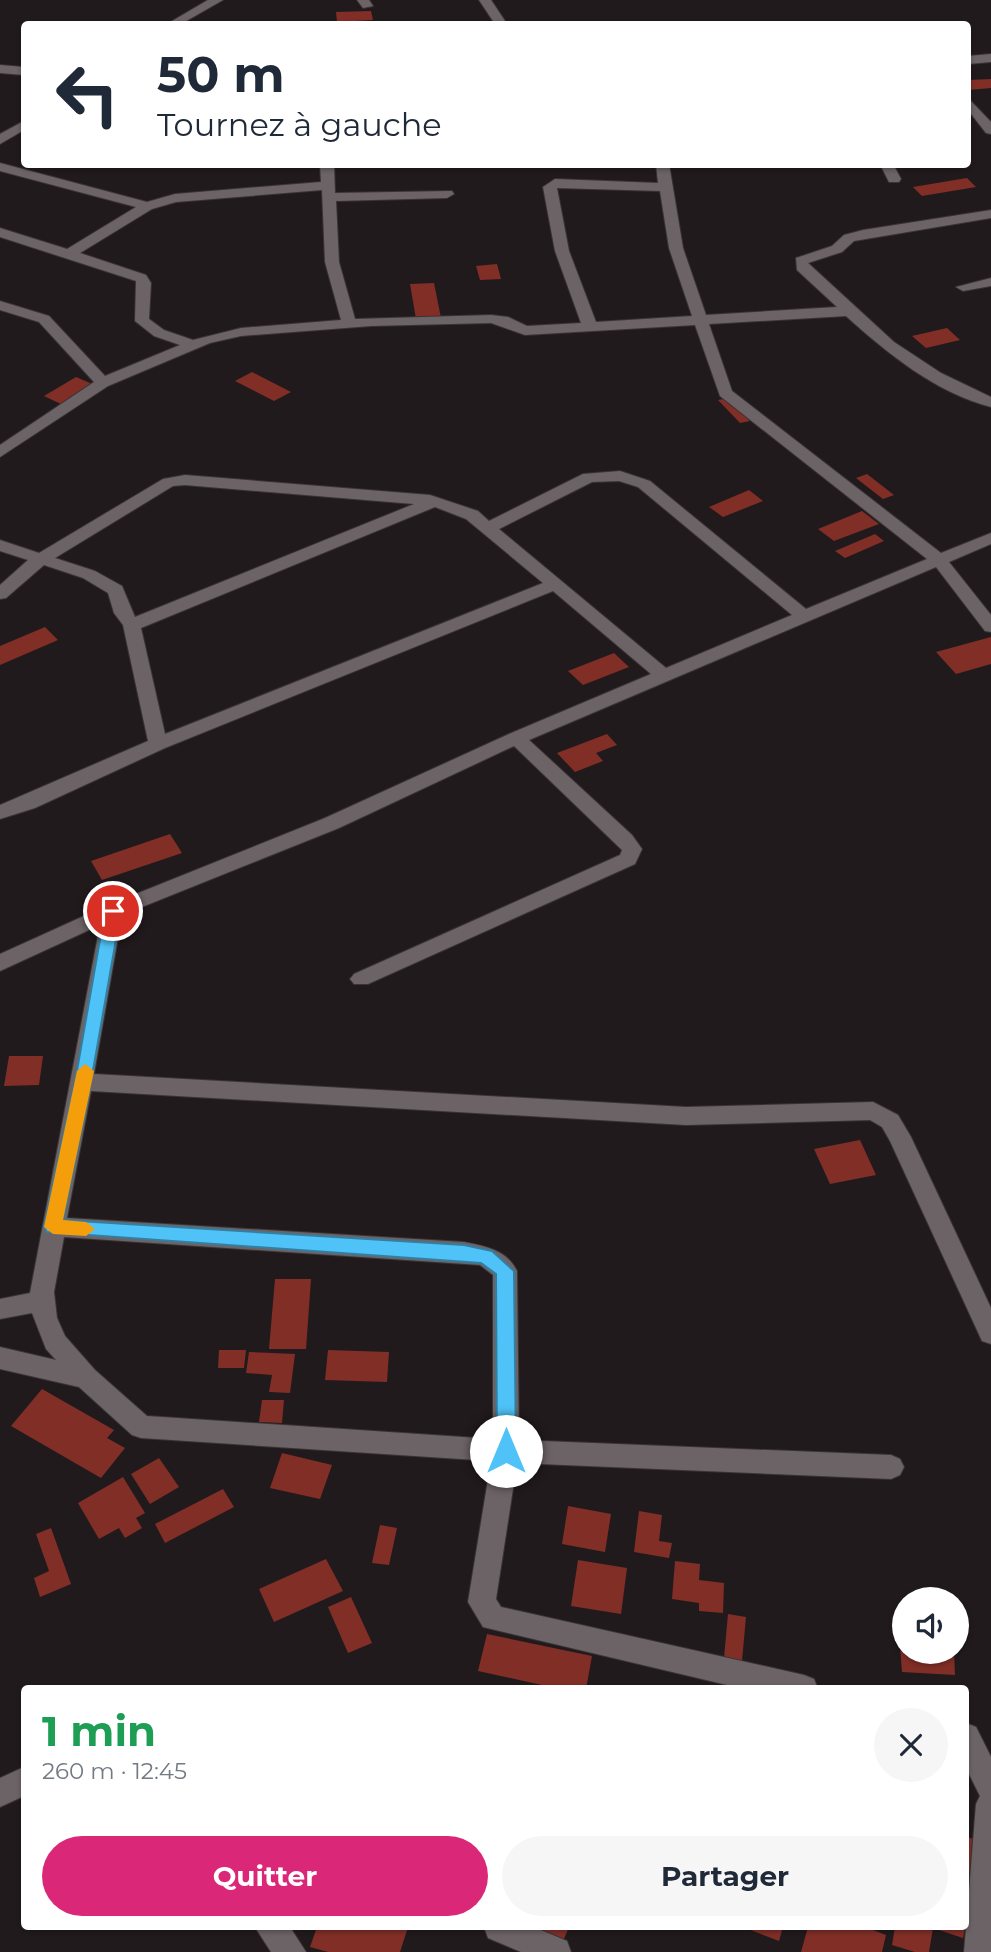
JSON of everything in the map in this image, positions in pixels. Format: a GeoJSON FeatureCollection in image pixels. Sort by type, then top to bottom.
{"type":"FeatureCollection","features":[{"type":"Feature","properties":{"kind":"street"},"geometry":{"type":"LineString","coordinates":[[178,21],[217,0]]}},
{"type":"Feature","properties":{"kind":"street"},"geometry":{"type":"LineString","coordinates":[[485,0],[499,21]]}},
{"type":"Feature","properties":{"kind":"street"},"geometry":{"type":"LineString","coordinates":[[971,60],[991,58]]}},
{"type":"Feature","properties":{"kind":"street"},"geometry":{"type":"LineString","coordinates":[[0,69],[21,71]]}},
{"type":"Feature","properties":{"kind":"street"},"geometry":{"type":"LineString","coordinates":[[971,106],[991,130]]}},
{"type":"Feature","properties":{"kind":"street"},"geometry":{"type":"LineString","coordinates":[[0,140],[21,128]]}},
{"type":"Feature","properties":{"kind":"street"},"geometry":{"type":"LineString","coordinates":[[0,167],[147,206]]}},
{"type":"Feature","properties":{"kind":"street"},"geometry":{"type":"LineString","coordinates":[[327,168],[332,262],[349,324]]}},
{"type":"Feature","properties":{"kind":"street"},"geometry":{"type":"LineString","coordinates":[[663,168],[676,248],[725,393],[939,560],[991,627]]}},
{"type":"Feature","properties":{"kind":"street"},"geometry":{"type":"LineString","coordinates":[[888,168],[894,180]]}},
{"type":"Feature","properties":{"kind":"street"},"geometry":{"type":"LineString","coordinates":[[590,327],[562,251],[550,187],[555,183],[666,187]]}},
{"type":"Feature","properties":{"kind":"street"},"geometry":{"type":"LineString","coordinates":[[71,253],[147,206],[192,196],[328,191],[447,194]]}},
{"type":"Feature","properties":{"kind":"street"},"geometry":{"type":"LineString","coordinates":[[991,214],[863,233],[849,238],[837,249],[801,261],[802,267],[898,354],[939,380],[991,402]]}},
{"type":"Feature","properties":{"kind":"street"},"geometry":{"type":"LineString","coordinates":[[0,232],[141,278],[144,283],[142,321],[159,333],[190,344]]}},
{"type":"Feature","properties":{"kind":"street"},"geometry":{"type":"LineString","coordinates":[[963,287],[991,282]]}},
{"type":"Feature","properties":{"kind":"street"},"geometry":{"type":"LineString","coordinates":[[0,305],[44,319],[103,383]]}},
{"type":"Feature","properties":{"kind":"street"},"geometry":{"type":"LineString","coordinates":[[0,452],[103,383],[190,344],[241,332],[491,318],[503,320],[525,331],[848,310]]}},
{"type":"Feature","properties":{"kind":"street"},"geometry":{"type":"LineString","coordinates":[[487,528],[589,477],[620,476],[643,484],[802,615]]}},
{"type":"Feature","properties":{"kind":"street"},"geometry":{"type":"LineString","coordinates":[[0,594],[38,559],[151,491],[177,481],[435,501],[472,515],[663,675]]}},
{"type":"Feature","properties":{"kind":"street"},"geometry":{"type":"LineString","coordinates":[[132,625],[435,501]]}},
{"type":"Feature","properties":{"kind":"street"},"geometry":{"type":"LineString","coordinates":[[0,963],[113,911],[332,823],[516,738],[802,615],[991,538]]}},
{"type":"Feature","properties":{"kind":"street"},"geometry":{"type":"LineString","coordinates":[[0,545],[38,559],[79,568],[99,577],[116,590],[123,613],[132,625],[158,744]]}},
{"type":"Feature","properties":{"kind":"street"},"geometry":{"type":"LineString","coordinates":[[4,804],[553,584]]}},
{"type":"Feature","properties":{"kind":"street"},"geometry":{"type":"LineString","coordinates":[[361,979],[628,859],[632,849],[625,840],[516,738]]}},
{"type":"Feature","properties":{"kind":"street"},"geometry":{"type":"LineString","coordinates":[[113,911],[83,1082],[53,1227],[43,1301],[45,1318],[55,1342],[86,1378],[141,1427],[506,1451],[891,1466]]}},
{"type":"Feature","properties":{"kind":"street"},"geometry":{"type":"LineString","coordinates":[[83,1082],[685,1116],[873,1111],[890,1121],[900,1137],[991,1334]]}},
{"type":"Feature","properties":{"kind":"street"},"geometry":{"type":"LineString","coordinates":[[53,1227],[464,1252],[485,1256],[505,1271],[506,1451],[482,1602],[493,1618],[786,1685]]}},
{"type":"Feature","properties":{"kind":"street"},"geometry":{"type":"LineString","coordinates":[[0,1309],[43,1301]]}},
{"type":"Feature","properties":{"kind":"street"},"geometry":{"type":"LineString","coordinates":[[0,1358],[86,1378]]}},
{"type":"Feature","properties":{"kind":"street"},"geometry":{"type":"LineString","coordinates":[[969,1743],[991,1788]]}},
{"type":"Feature","properties":{"kind":"street"},"geometry":{"type":"LineString","coordinates":[[0,1793],[21,1782]]}},
{"type":"Feature","properties":{"kind":"street"},"geometry":{"type":"LineString","coordinates":[[979,1952],[991,1804]]}},
{"type":"Feature","properties":{"kind":"street"},"geometry":{"type":"LineString","coordinates":[[273,1930],[291,1952]]}},
{"type":"Feature","properties":{"kind":"street"},"geometry":{"type":"LineString","coordinates":[[506,1930],[556,1952]]}},
{"type":"Feature","properties":{"kind":"building"},"geometry":{"type":"Polygon","coordinates":[[[371,11],[373,20],[337,21],[336,12],[371,11]]]}},
{"type":"Feature","properties":{"kind":"building"},"geometry":{"type":"Polygon","coordinates":[[[991,79],[991,88],[971,90],[971,80],[991,79]]]}},
{"type":"Feature","properties":{"kind":"building"},"geometry":{"type":"Polygon","coordinates":[[[967,178],[976,187],[922,196],[913,187],[967,178]]]}},
{"type":"Feature","properties":{"kind":"building"},"geometry":{"type":"Polygon","coordinates":[[[497,264],[501,279],[480,280],[476,266],[497,264]]]}},
{"type":"Feature","properties":{"kind":"building"},"geometry":{"type":"Polygon","coordinates":[[[434,283],[441,318],[416,319],[410,284],[434,283]]]}},
{"type":"Feature","properties":{"kind":"building"},"geometry":{"type":"Polygon","coordinates":[[[947,328],[960,340],[926,348],[912,336],[947,328]]]}},
{"type":"Feature","properties":{"kind":"building"},"geometry":{"type":"Polygon","coordinates":[[[252,372],[291,392],[274,401],[235,381],[252,372]]]}},
{"type":"Feature","properties":{"kind":"building"},"geometry":{"type":"Polygon","coordinates":[[[76,377],[97,386],[65,406],[44,396],[76,377]]]}},
{"type":"Feature","properties":{"kind":"building"},"geometry":{"type":"Polygon","coordinates":[[[728,398],[750,421],[740,423],[718,400],[728,398]]]}},
{"type":"Feature","properties":{"kind":"building"},"geometry":{"type":"Polygon","coordinates":[[[867,474],[894,495],[883,499],[856,478],[867,474]]]}},
{"type":"Feature","properties":{"kind":"building"},"geometry":{"type":"Polygon","coordinates":[[[749,490],[763,501],[723,517],[709,507],[749,490]]]}},
{"type":"Feature","properties":{"kind":"building"},"geometry":{"type":"Polygon","coordinates":[[[862,511],[879,524],[834,541],[818,529],[862,511]]]}},
{"type":"Feature","properties":{"kind":"building"},"geometry":{"type":"Polygon","coordinates":[[[875,534],[884,541],[845,558],[835,551],[875,534]]]}},
{"type":"Feature","properties":{"kind":"building"},"geometry":{"type":"Polygon","coordinates":[[[45,627],[58,640],[0,665],[0,646],[45,627]]]}},
{"type":"Feature","properties":{"kind":"building"},"geometry":{"type":"Polygon","coordinates":[[[991,637],[991,664],[956,674],[936,652],[991,637]]]}},
{"type":"Feature","properties":{"kind":"building"},"geometry":{"type":"Polygon","coordinates":[[[614,653],[629,667],[583,685],[568,671],[614,653]]]}},
{"type":"Feature","properties":{"kind":"building"},"geometry":{"type":"Polygon","coordinates":[[[607,734],[617,745],[596,753],[603,761],[575,772],[557,753],[607,734]]]}},
{"type":"Feature","properties":{"kind":"building"},"geometry":{"type":"Polygon","coordinates":[[[170,834],[182,853],[102,880],[91,861],[170,834]]]}},
{"type":"Feature","properties":{"kind":"building"},"geometry":{"type":"Polygon","coordinates":[[[9,1056],[43,1056],[39,1085],[4,1086],[9,1056]]]}},
{"type":"Feature","properties":{"kind":"building"},"geometry":{"type":"Polygon","coordinates":[[[860,1140],[876,1175],[830,1184],[814,1149],[860,1140]]]}},
{"type":"Feature","properties":{"kind":"building"},"geometry":{"type":"Polygon","coordinates":[[[275,1279],[311,1279],[306,1349],[269,1349],[275,1279]]]}},
{"type":"Feature","properties":{"kind":"building"},"geometry":{"type":"Polygon","coordinates":[[[219,1350],[246,1350],[244,1368],[218,1368],[219,1350]]]}},
{"type":"Feature","properties":{"kind":"building"},"geometry":{"type":"Polygon","coordinates":[[[328,1350],[389,1352],[387,1382],[325,1380],[328,1350]]]}},
{"type":"Feature","properties":{"kind":"building"},"geometry":{"type":"Polygon","coordinates":[[[249,1352],[295,1354],[290,1393],[269,1392],[272,1375],[246,1373],[249,1352]]]}},
{"type":"Feature","properties":{"kind":"building"},"geometry":{"type":"Polygon","coordinates":[[[42,1389],[114,1430],[107,1438],[125,1448],[101,1478],[11,1426],[42,1389]]]}},
{"type":"Feature","properties":{"kind":"building"},"geometry":{"type":"Polygon","coordinates":[[[262,1400],[284,1400],[282,1423],[259,1422],[262,1400]]]}},
{"type":"Feature","properties":{"kind":"building"},"geometry":{"type":"Polygon","coordinates":[[[282,1453],[332,1465],[320,1499],[270,1488],[282,1453]]]}},
{"type":"Feature","properties":{"kind":"building"},"geometry":{"type":"Polygon","coordinates":[[[159,1458],[179,1487],[150,1504],[131,1474],[159,1458]]]}},
{"type":"Feature","properties":{"kind":"building"},"geometry":{"type":"Polygon","coordinates":[[[123,1477],[145,1513],[136,1518],[142,1528],[125,1538],[119,1528],[99,1539],[78,1503],[123,1477]]]}},
{"type":"Feature","properties":{"kind":"building"},"geometry":{"type":"Polygon","coordinates":[[[223,1489],[234,1507],[165,1543],[155,1524],[223,1489]]]}},
{"type":"Feature","properties":{"kind":"building"},"geometry":{"type":"Polygon","coordinates":[[[568,1506],[611,1514],[605,1552],[562,1544],[568,1506]]]}},
{"type":"Feature","properties":{"kind":"building"},"geometry":{"type":"Polygon","coordinates":[[[639,1511],[662,1515],[659,1541],[672,1543],[669,1558],[634,1552],[639,1511]]]}},
{"type":"Feature","properties":{"kind":"building"},"geometry":{"type":"Polygon","coordinates":[[[380,1525],[397,1528],[389,1565],[372,1563],[380,1525]]]}},
{"type":"Feature","properties":{"kind":"building"},"geometry":{"type":"Polygon","coordinates":[[[51,1528],[71,1584],[40,1597],[34,1578],[49,1571],[36,1534],[51,1528]]]}},
{"type":"Feature","properties":{"kind":"building"},"geometry":{"type":"Polygon","coordinates":[[[326,1559],[343,1591],[274,1622],[259,1589],[326,1559]]]}},
{"type":"Feature","properties":{"kind":"building"},"geometry":{"type":"Polygon","coordinates":[[[578,1560],[627,1568],[621,1614],[571,1606],[578,1560]]]}},
{"type":"Feature","properties":{"kind":"building"},"geometry":{"type":"Polygon","coordinates":[[[675,1561],[700,1564],[699,1580],[724,1583],[723,1613],[699,1611],[699,1603],[672,1599],[675,1561]]]}},
{"type":"Feature","properties":{"kind":"building"},"geometry":{"type":"Polygon","coordinates":[[[351,1597],[372,1643],[348,1653],[328,1607],[351,1597]]]}},
{"type":"Feature","properties":{"kind":"building"},"geometry":{"type":"Polygon","coordinates":[[[728,1614],[746,1617],[742,1661],[724,1658],[728,1614]]]}},
{"type":"Feature","properties":{"kind":"building"},"geometry":{"type":"Polygon","coordinates":[[[487,1634],[592,1656],[587,1685],[542,1685],[478,1671],[487,1634]]]}},
{"type":"Feature","properties":{"kind":"building"},"geometry":{"type":"Polygon","coordinates":[[[901,1664],[955,1664],[955,1675],[902,1672],[901,1664]]]}},
{"type":"Feature","properties":{"kind":"building"},"geometry":{"type":"Polygon","coordinates":[[[969,1838],[974,1839],[969,1877],[969,1838]]]}},
{"type":"Feature","properties":{"kind":"building"},"geometry":{"type":"Polygon","coordinates":[[[316,1930],[407,1930],[400,1952],[328,1952],[310,1947],[316,1930]]]}},
{"type":"Feature","properties":{"kind":"building"},"geometry":{"type":"Polygon","coordinates":[[[537,1930],[568,1930],[563,1941],[537,1930]]]}},
{"type":"Feature","properties":{"kind":"building"},"geometry":{"type":"Polygon","coordinates":[[[751,1930],[782,1930],[779,1941],[751,1930]]]}},
{"type":"Feature","properties":{"kind":"building"},"geometry":{"type":"Polygon","coordinates":[[[807,1930],[873,1930],[886,1935],[882,1952],[801,1952],[807,1930]]]}},
{"type":"Feature","properties":{"kind":"building"},"geometry":{"type":"Polygon","coordinates":[[[894,1930],[933,1930],[929,1952],[915,1952],[892,1945],[894,1930]]]}},
{"type":"Feature","properties":{"kind":"building"},"geometry":{"type":"Polygon","coordinates":[[[939,1930],[964,1930],[963,1938],[939,1930]]]}},
{"type":"Feature","properties":{"kind":"slow traffic"},"geometry":{"type":"LineString","coordinates":[[85,1071],[53,1227],[86,1229]]}},
{"type":"Feature","properties":{"kind":"route"},"geometry":{"type":"LineString","coordinates":[[113,911],[83,1082],[53,1227],[464,1252],[485,1256],[505,1271],[506,1451]]}}]}
